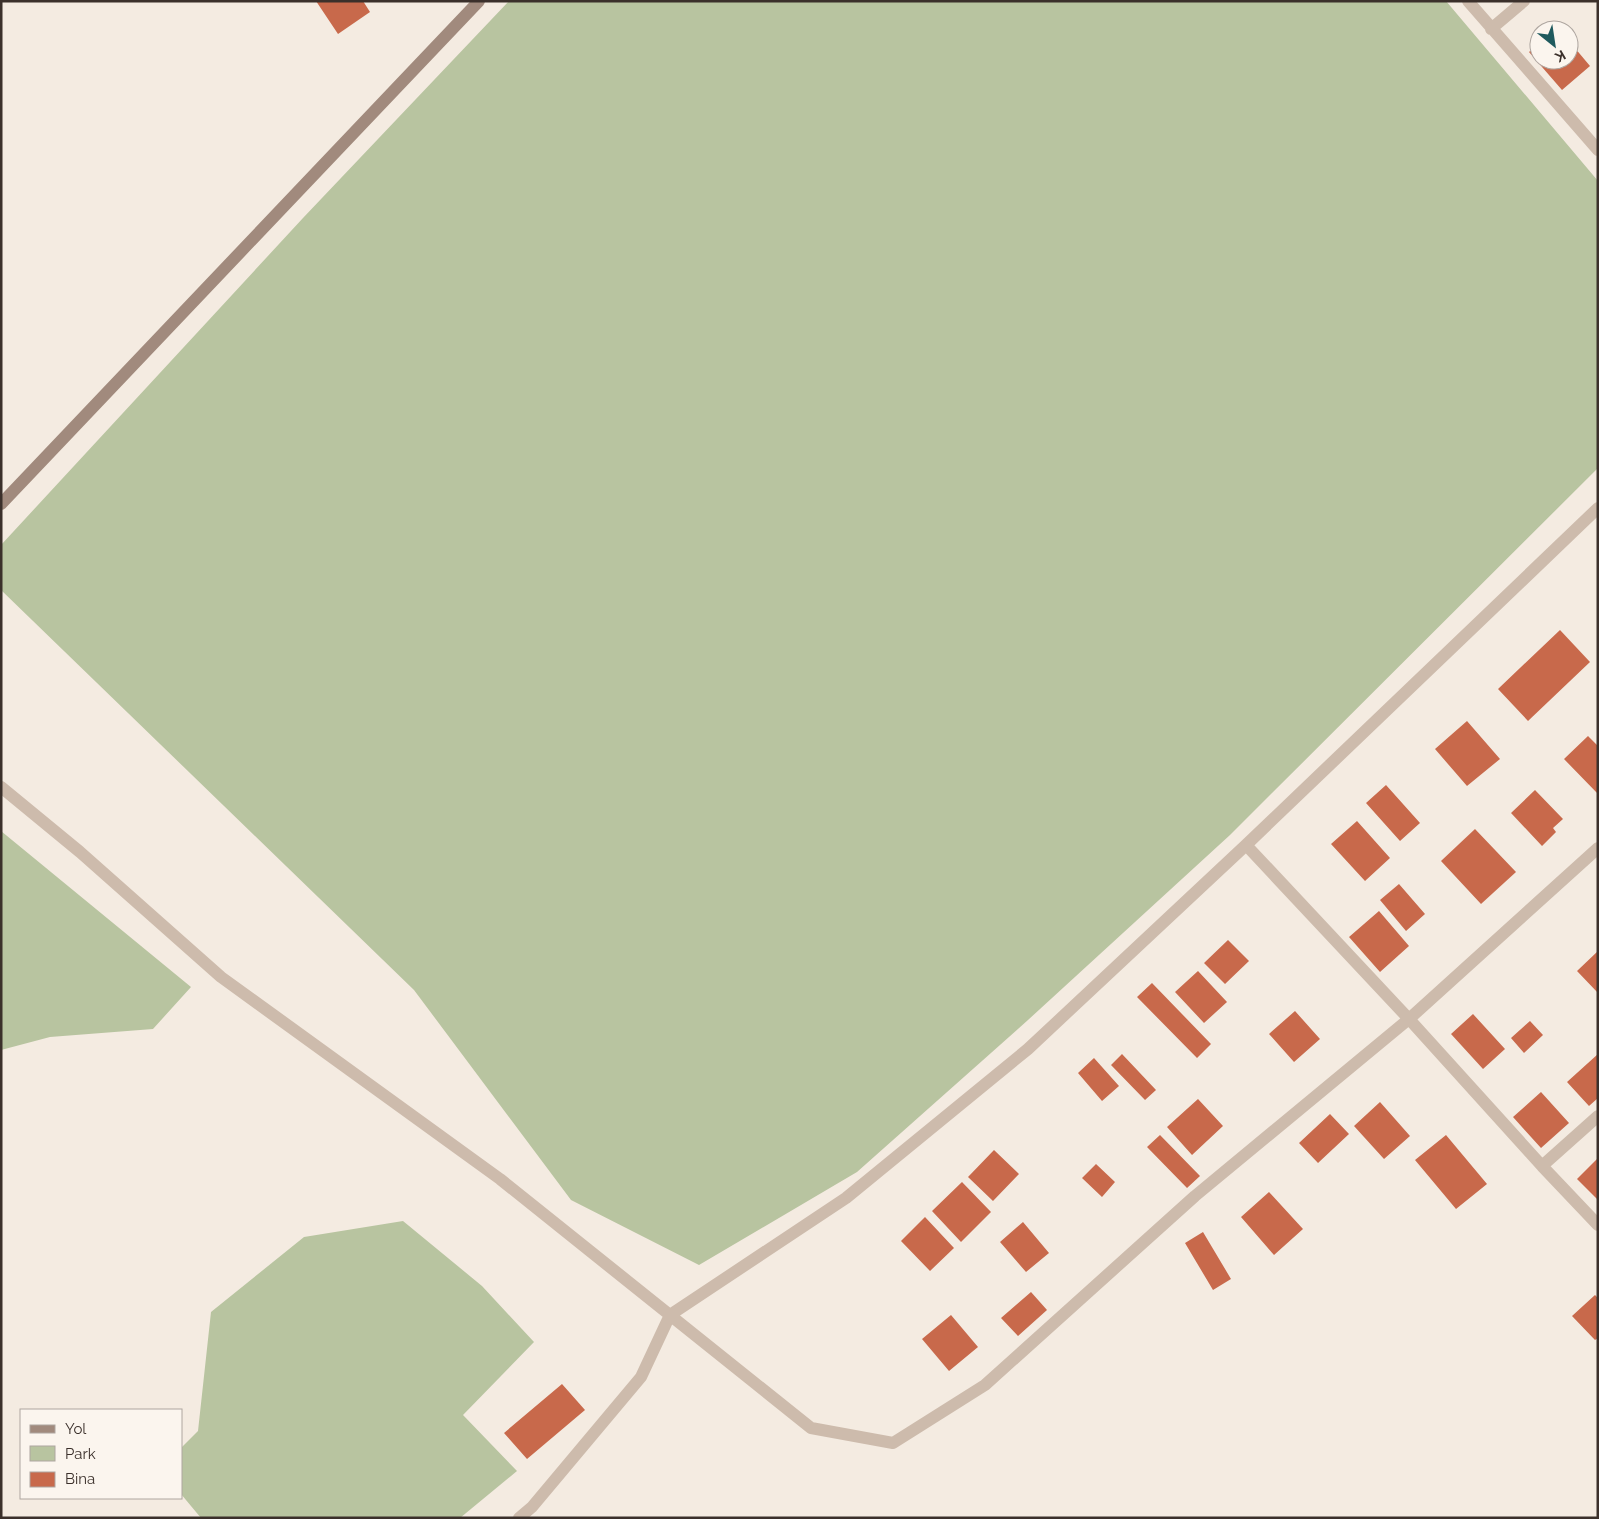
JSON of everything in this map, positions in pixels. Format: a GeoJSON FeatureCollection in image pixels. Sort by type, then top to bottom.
{"type":"FeatureCollection","features":[{"type":"Feature","properties":{"kind":"street"},"geometry":{"type":"LineString","coordinates":[[1,504],[479,1]]}},
{"type":"Feature","properties":{"kind":"street"},"geometry":{"type":"LineString","coordinates":[[1468,1],[1598,150]]}},
{"type":"Feature","properties":{"kind":"street"},"geometry":{"type":"LineString","coordinates":[[1491,29],[1524,1]]}},
{"type":"Feature","properties":{"kind":"street"},"geometry":{"type":"LineString","coordinates":[[519,1518],[532,1507],[641,1377],[670,1315],[853,1192],[1028,1049],[1246,845],[1598,508]]}},
{"type":"Feature","properties":{"kind":"street"},"geometry":{"type":"LineString","coordinates":[[1,787],[80,852],[221,977],[500,1179],[810,1428],[893,1443],[985,1385],[1196,1196],[1409,1019],[1598,848]]}},
{"type":"Feature","properties":{"kind":"street"},"geometry":{"type":"LineString","coordinates":[[1246,845],[1598,1225]]}},
{"type":"Feature","properties":{"kind":"street"},"geometry":{"type":"LineString","coordinates":[[1542,1166],[1598,1116]]}},
{"type":"Feature","properties":{"kind":"green space"},"geometry":{"type":"Polygon","coordinates":[[[509,1],[1446,1],[1598,181],[1598,468],[1230,835],[1028,1020],[857,1172],[699,1265],[571,1200],[414,990],[1,590],[1,545],[303,218],[509,1]]]}},
{"type":"Feature","properties":{"kind":"green space"},"geometry":{"type":"Polygon","coordinates":[[[1,831],[191,987],[153,1029],[50,1037],[1,1050],[1,831]]]}},
{"type":"Feature","properties":{"kind":"green space"},"geometry":{"type":"Polygon","coordinates":[[[403,1221],[482,1286],[534,1342],[463,1415],[517,1471],[460,1518],[201,1518],[182,1495],[182,1447],[198,1431],[211,1312],[304,1237],[403,1221]]]}},
{"type":"Feature","properties":{"kind":"building"},"geometry":{"type":"Polygon","coordinates":[[[316,1],[363,1],[370,12],[338,34],[316,1]]]}},
{"type":"Feature","properties":{"kind":"building"},"geometry":{"type":"Polygon","coordinates":[[[1579,53],[1590,66],[1562,90],[1545,70],[1579,70],[1579,53]]]}},
{"type":"Feature","properties":{"kind":"building"},"geometry":{"type":"Polygon","coordinates":[[[1560,630],[1590,662],[1528,721],[1498,689],[1560,630]]]}},
{"type":"Feature","properties":{"kind":"building"},"geometry":{"type":"Polygon","coordinates":[[[1467,721],[1500,759],[1467,786],[1435,749],[1467,721]]]}},
{"type":"Feature","properties":{"kind":"building"},"geometry":{"type":"Polygon","coordinates":[[[1588,736],[1598,746],[1598,794],[1564,759],[1588,736]]]}},
{"type":"Feature","properties":{"kind":"building"},"geometry":{"type":"Polygon","coordinates":[[[1386,785],[1420,823],[1400,841],[1366,803],[1386,785]]]}},
{"type":"Feature","properties":{"kind":"building"},"geometry":{"type":"Polygon","coordinates":[[[1535,790],[1563,819],[1553,828],[1556,832],[1542,846],[1511,813],[1535,790]]]}},
{"type":"Feature","properties":{"kind":"building"},"geometry":{"type":"Polygon","coordinates":[[[1357,821],[1390,858],[1365,881],[1331,844],[1357,821]]]}},
{"type":"Feature","properties":{"kind":"building"},"geometry":{"type":"Polygon","coordinates":[[[1475,829],[1516,872],[1481,904],[1441,861],[1475,829]]]}},
{"type":"Feature","properties":{"kind":"building"},"geometry":{"type":"Polygon","coordinates":[[[1399,884],[1425,914],[1406,931],[1380,900],[1399,884]]]}},
{"type":"Feature","properties":{"kind":"building"},"geometry":{"type":"Polygon","coordinates":[[[1379,911],[1409,946],[1380,972],[1349,937],[1379,911]]]}},
{"type":"Feature","properties":{"kind":"building"},"geometry":{"type":"Polygon","coordinates":[[[1228,940],[1249,961],[1225,984],[1204,963],[1228,940]]]}},
{"type":"Feature","properties":{"kind":"building"},"geometry":{"type":"Polygon","coordinates":[[[1598,951],[1598,993],[1577,971],[1598,951]]]}},
{"type":"Feature","properties":{"kind":"building"},"geometry":{"type":"Polygon","coordinates":[[[1198,971],[1227,1002],[1204,1023],[1175,992],[1198,971]]]}},
{"type":"Feature","properties":{"kind":"building"},"geometry":{"type":"Polygon","coordinates":[[[1152,983],[1211,1044],[1197,1058],[1137,997],[1152,983]]]}},
{"type":"Feature","properties":{"kind":"building"},"geometry":{"type":"Polygon","coordinates":[[[1295,1011],[1320,1039],[1294,1062],[1269,1034],[1295,1011]]]}},
{"type":"Feature","properties":{"kind":"building"},"geometry":{"type":"Polygon","coordinates":[[[1473,1014],[1505,1049],[1483,1069],[1451,1034],[1473,1014]]]}},
{"type":"Feature","properties":{"kind":"building"},"geometry":{"type":"Polygon","coordinates":[[[1530,1021],[1543,1035],[1524,1053],[1511,1038],[1530,1021]]]}},
{"type":"Feature","properties":{"kind":"building"},"geometry":{"type":"Polygon","coordinates":[[[1122,1054],[1156,1090],[1145,1100],[1111,1065],[1122,1054]]]}},
{"type":"Feature","properties":{"kind":"building"},"geometry":{"type":"Polygon","coordinates":[[[1598,1054],[1598,1098],[1589,1106],[1567,1082],[1598,1054]]]}},
{"type":"Feature","properties":{"kind":"building"},"geometry":{"type":"Polygon","coordinates":[[[1094,1058],[1119,1086],[1102,1101],[1078,1073],[1094,1058]]]}},
{"type":"Feature","properties":{"kind":"building"},"geometry":{"type":"Polygon","coordinates":[[[1541,1092],[1569,1123],[1541,1148],[1513,1117],[1541,1092]]]}},
{"type":"Feature","properties":{"kind":"building"},"geometry":{"type":"Polygon","coordinates":[[[1198,1099],[1223,1126],[1192,1155],[1167,1127],[1198,1099]]]}},
{"type":"Feature","properties":{"kind":"building"},"geometry":{"type":"Polygon","coordinates":[[[1380,1102],[1410,1136],[1384,1159],[1354,1126],[1380,1102]]]}},
{"type":"Feature","properties":{"kind":"building"},"geometry":{"type":"Polygon","coordinates":[[[1330,1114],[1349,1134],[1318,1163],[1299,1143],[1330,1114]]]}},
{"type":"Feature","properties":{"kind":"building"},"geometry":{"type":"Polygon","coordinates":[[[1160,1135],[1200,1176],[1187,1188],[1147,1147],[1160,1135]]]}},
{"type":"Feature","properties":{"kind":"building"},"geometry":{"type":"Polygon","coordinates":[[[1446,1135],[1487,1184],[1456,1209],[1415,1160],[1446,1135]]]}},
{"type":"Feature","properties":{"kind":"building"},"geometry":{"type":"Polygon","coordinates":[[[994,1150],[1019,1174],[993,1201],[968,1177],[994,1150]]]}},
{"type":"Feature","properties":{"kind":"building"},"geometry":{"type":"Polygon","coordinates":[[[1598,1158],[1598,1200],[1577,1179],[1598,1158]]]}},
{"type":"Feature","properties":{"kind":"building"},"geometry":{"type":"Polygon","coordinates":[[[1096,1164],[1115,1182],[1102,1197],[1082,1178],[1096,1164]]]}},
{"type":"Feature","properties":{"kind":"building"},"geometry":{"type":"Polygon","coordinates":[[[962,1182],[991,1212],[961,1242],[932,1211],[962,1182]]]}},
{"type":"Feature","properties":{"kind":"building"},"geometry":{"type":"Polygon","coordinates":[[[1269,1192],[1303,1229],[1274,1255],[1241,1217],[1269,1192]]]}},
{"type":"Feature","properties":{"kind":"building"},"geometry":{"type":"Polygon","coordinates":[[[925,1217],[954,1248],[930,1271],[901,1241],[925,1217]]]}},
{"type":"Feature","properties":{"kind":"building"},"geometry":{"type":"Polygon","coordinates":[[[1023,1222],[1049,1253],[1026,1272],[1000,1242],[1023,1222]]]}},
{"type":"Feature","properties":{"kind":"building"},"geometry":{"type":"Polygon","coordinates":[[[1203,1232],[1231,1279],[1213,1290],[1185,1243],[1203,1232]]]}},
{"type":"Feature","properties":{"kind":"building"},"geometry":{"type":"Polygon","coordinates":[[[1031,1292],[1047,1310],[1018,1336],[1001,1318],[1031,1292]]]}},
{"type":"Feature","properties":{"kind":"building"},"geometry":{"type":"Polygon","coordinates":[[[1595,1295],[1598,1298],[1598,1338],[1595,1340],[1572,1316],[1595,1295]]]}},
{"type":"Feature","properties":{"kind":"building"},"geometry":{"type":"Polygon","coordinates":[[[951,1315],[978,1347],[949,1371],[922,1339],[951,1315]]]}},
{"type":"Feature","properties":{"kind":"building"},"geometry":{"type":"Polygon","coordinates":[[[562,1384],[585,1410],[527,1459],[504,1433],[562,1384]]]}}]}
